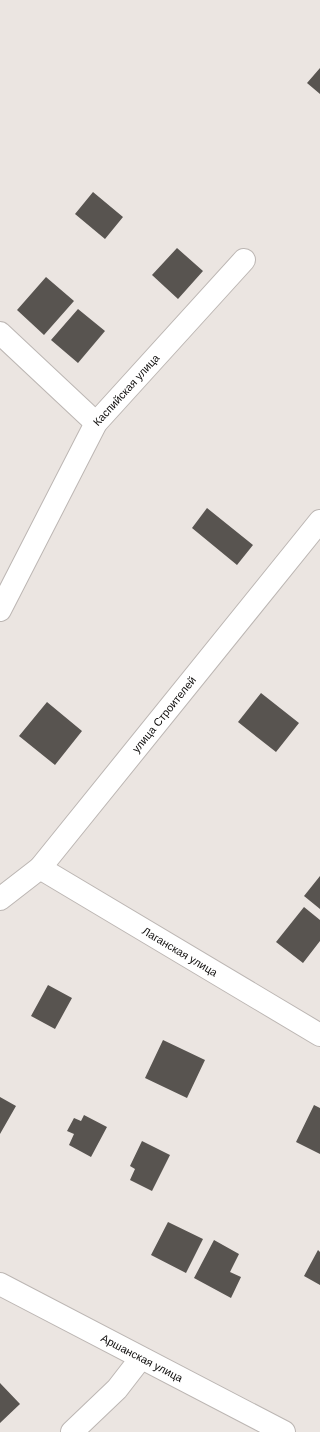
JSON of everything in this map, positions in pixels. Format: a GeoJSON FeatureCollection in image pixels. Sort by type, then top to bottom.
{"type":"FeatureCollection","features":[{"type":"Feature","properties":{"kind":"street","name":"Каспийская улица"},"geometry":{"type":"LineString","coordinates":[[0,333],[96,423],[244,260]]}},
{"type":"Feature","properties":{"kind":"street"},"geometry":{"type":"LineString","coordinates":[[0,610],[96,423]]}},
{"type":"Feature","properties":{"kind":"street","name":"улица Строителей"},"geometry":{"type":"LineString","coordinates":[[0,899],[40,868],[320,521]]}},
{"type":"Feature","properties":{"kind":"street","name":"Лаганская улица"},"geometry":{"type":"LineString","coordinates":[[40,868],[320,1036]]}},
{"type":"Feature","properties":{"kind":"street","name":"Аршанская улица"},"geometry":{"type":"LineString","coordinates":[[0,1284],[284,1432]]}},
{"type":"Feature","properties":{"kind":"street"},"geometry":{"type":"LineString","coordinates":[[72,1432],[117,1389],[141,1358]]}},
{"type":"Feature","properties":{"kind":"building"},"geometry":{"type":"Polygon","coordinates":[[[320,68],[320,94],[307,83],[320,68]]]}},
{"type":"Feature","properties":{"kind":"building"},"geometry":{"type":"Polygon","coordinates":[[[93,192],[123,217],[105,239],[75,214],[93,192]]]}},
{"type":"Feature","properties":{"kind":"building"},"geometry":{"type":"Polygon","coordinates":[[[177,248],[203,271],[178,299],[152,275],[177,248]]]}},
{"type":"Feature","properties":{"kind":"building"},"geometry":{"type":"Polygon","coordinates":[[[46,277],[74,301],[44,335],[17,310],[46,277]]]}},
{"type":"Feature","properties":{"kind":"building"},"geometry":{"type":"Polygon","coordinates":[[[78,309],[105,331],[78,363],[51,340],[78,309]]]}},
{"type":"Feature","properties":{"kind":"building"},"geometry":{"type":"Polygon","coordinates":[[[207,508],[253,545],[237,565],[192,528],[207,508]]]}},
{"type":"Feature","properties":{"kind":"building"},"geometry":{"type":"Polygon","coordinates":[[[261,693],[299,723],[276,752],[238,722],[261,693]]]}},
{"type":"Feature","properties":{"kind":"building"},"geometry":{"type":"Polygon","coordinates":[[[47,702],[82,731],[55,765],[19,736],[47,702]]]}},
{"type":"Feature","properties":{"kind":"building"},"geometry":{"type":"Polygon","coordinates":[[[320,876],[320,909],[304,896],[320,876]]]}},
{"type":"Feature","properties":{"kind":"building"},"geometry":{"type":"Polygon","coordinates":[[[304,907],[320,920],[320,941],[303,963],[276,942],[304,907]]]}},
{"type":"Feature","properties":{"kind":"building"},"geometry":{"type":"Polygon","coordinates":[[[48,985],[72,998],[55,1029],[31,1016],[48,985]]]}},
{"type":"Feature","properties":{"kind":"building"},"geometry":{"type":"Polygon","coordinates":[[[163,1040],[205,1060],[187,1098],[145,1078],[163,1040]]]}},
{"type":"Feature","properties":{"kind":"building"},"geometry":{"type":"Polygon","coordinates":[[[0,1097],[16,1106],[0,1134],[0,1097]]]}},
{"type":"Feature","properties":{"kind":"building"},"geometry":{"type":"Polygon","coordinates":[[[314,1105],[320,1108],[320,1154],[296,1142],[314,1105]]]}},
{"type":"Feature","properties":{"kind":"building"},"geometry":{"type":"Polygon","coordinates":[[[84,1115],[107,1127],[91,1157],[69,1145],[74,1134],[67,1131],[74,1118],[81,1121],[84,1115]]]}},
{"type":"Feature","properties":{"kind":"building"},"geometry":{"type":"Polygon","coordinates":[[[142,1141],[170,1155],[152,1191],[130,1180],[135,1169],[130,1166],[142,1141]]]}},
{"type":"Feature","properties":{"kind":"building"},"geometry":{"type":"Polygon","coordinates":[[[168,1222],[203,1239],[186,1273],[151,1255],[168,1222]]]}},
{"type":"Feature","properties":{"kind":"building"},"geometry":{"type":"Polygon","coordinates":[[[214,1240],[239,1254],[230,1272],[241,1277],[231,1298],[194,1278],[214,1240]]]}},
{"type":"Feature","properties":{"kind":"building"},"geometry":{"type":"Polygon","coordinates":[[[318,1250],[320,1252],[320,1285],[304,1276],[318,1250]]]}},
{"type":"Feature","properties":{"kind":"building"},"geometry":{"type":"Polygon","coordinates":[[[0,1383],[20,1404],[0,1423],[0,1383]]]}}]}
